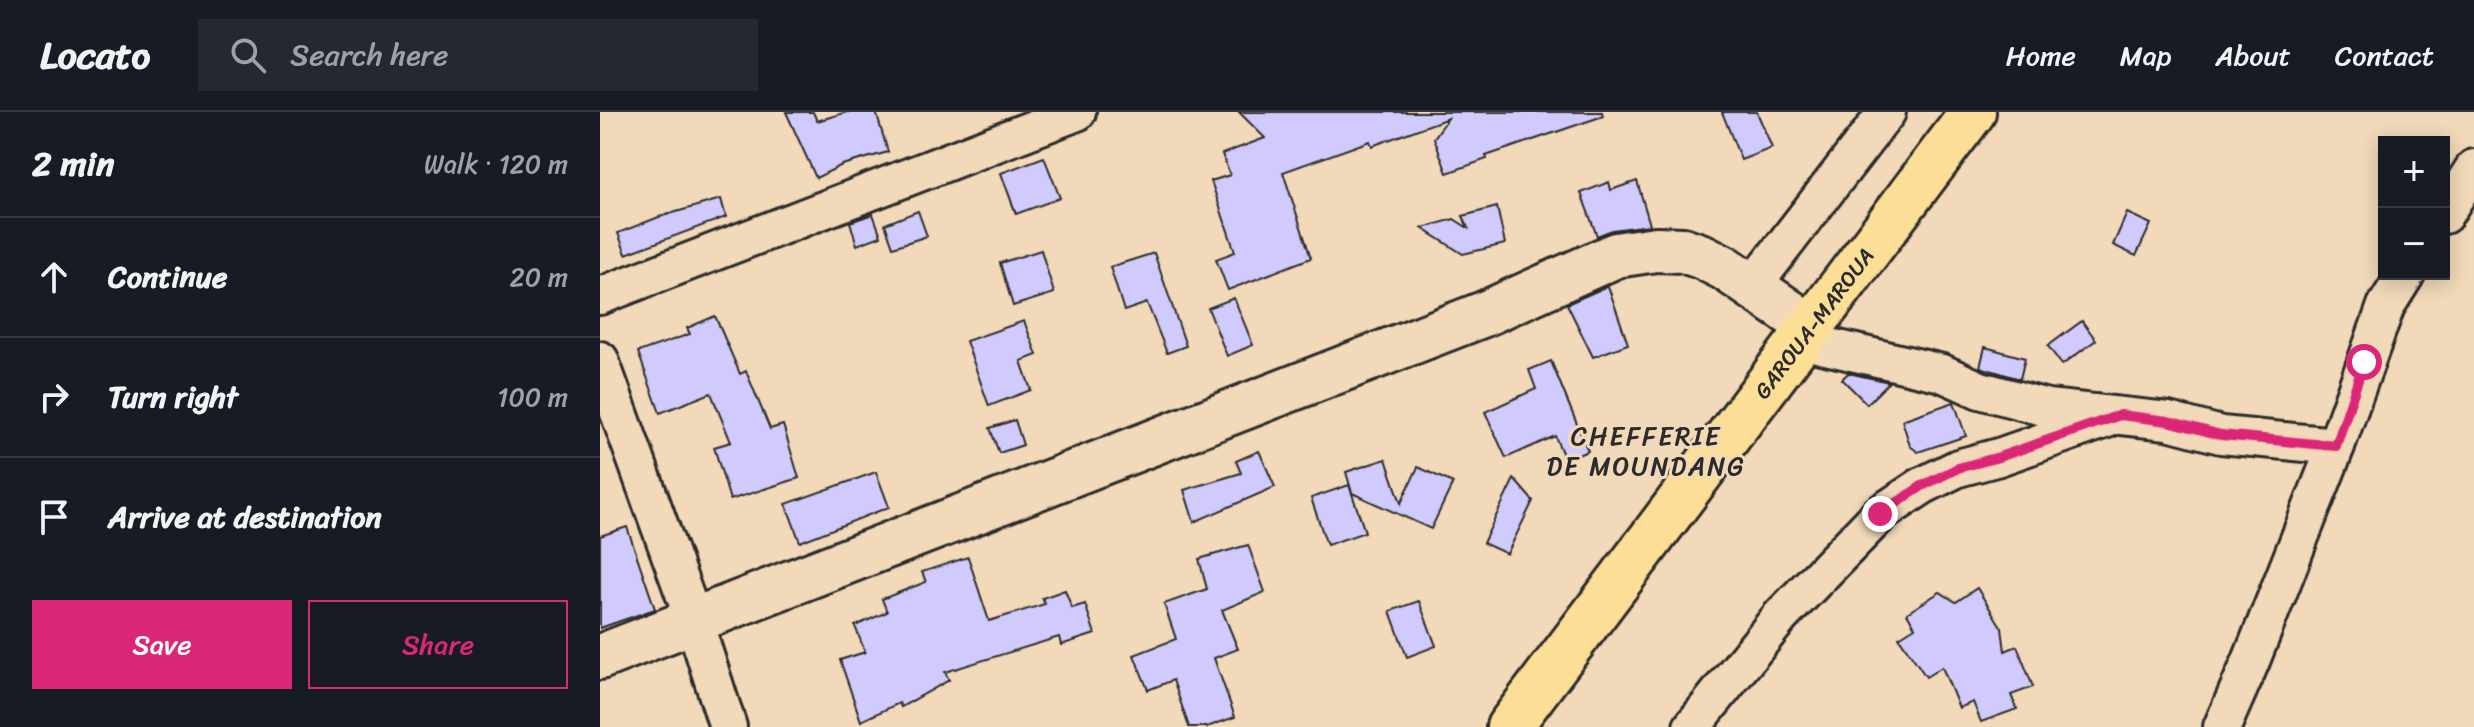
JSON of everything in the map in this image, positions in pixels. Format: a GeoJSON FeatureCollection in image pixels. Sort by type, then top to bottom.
{"type":"FeatureCollection","features":[{"type":"Feature","properties":{"kind":"highway","name":"GAROUA-MAROUA"},"geometry":{"type":"LineString","coordinates":[[1509,727],[1973,112]]}},
{"type":"Feature","properties":{"kind":"main road"},"geometry":{"type":"LineString","coordinates":[[600,657],[1484,314],[1616,255],[1656,249],[1683,250],[1703,257],[1725,268],[1805,334]]}},
{"type":"Feature","properties":{"kind":"street"},"geometry":{"type":"LineString","coordinates":[[600,296],[1077,112]]}},
{"type":"Feature","properties":{"kind":"street"},"geometry":{"type":"LineString","coordinates":[[1751,288],[1887,112]]}},
{"type":"Feature","properties":{"kind":"street"},"geometry":{"type":"LineString","coordinates":[[2448,208],[2474,168]]}},
{"type":"Feature","properties":{"kind":"street"},"geometry":{"type":"LineString","coordinates":[[2222,727],[2336,446],[2386,306],[2402,280]]}},
{"type":"Feature","properties":{"kind":"street"},"geometry":{"type":"LineString","coordinates":[[1805,334],[1942,373],[1980,390],[2047,408],[2168,421],[2221,435],[2336,446]]}},
{"type":"Feature","properties":{"kind":"street"},"geometry":{"type":"LineString","coordinates":[[600,360],[694,621],[728,727]]}},
{"type":"Feature","properties":{"kind":"street"},"geometry":{"type":"LineString","coordinates":[[1692,727],[1781,616],[1880,514],[1922,486],[1958,468],[2120,415]]}},
{"type":"Feature","properties":{"kind":"building"},"geometry":{"type":"Polygon","coordinates":[[[786,112],[813,112],[817,121],[847,112],[876,112],[888,152],[842,165],[816,178],[786,112]]]}},
{"type":"Feature","properties":{"kind":"building"},"geometry":{"type":"Polygon","coordinates":[[[1239,112],[1602,112],[1603,116],[1486,156],[1487,159],[1447,173],[1434,138],[1448,118],[1372,146],[1370,141],[1283,172],[1311,258],[1228,290],[1216,259],[1235,252],[1211,181],[1230,175],[1222,154],[1265,138],[1239,112]]]}},
{"type":"Feature","properties":{"kind":"building"},"geometry":{"type":"Polygon","coordinates":[[[1722,112],[1757,112],[1772,148],[1741,160],[1722,112]]]}},
{"type":"Feature","properties":{"kind":"building"},"geometry":{"type":"Polygon","coordinates":[[[1044,157],[1060,198],[1016,214],[1001,173],[1044,157]]]}},
{"type":"Feature","properties":{"kind":"building"},"geometry":{"type":"Polygon","coordinates":[[[1637,181],[1650,225],[1612,230],[1597,236],[1581,193],[1609,182],[1611,190],[1637,181]]]}},
{"type":"Feature","properties":{"kind":"building"},"geometry":{"type":"Polygon","coordinates":[[[721,199],[726,217],[626,254],[618,233],[721,199]]]}},
{"type":"Feature","properties":{"kind":"building"},"geometry":{"type":"Polygon","coordinates":[[[1497,207],[1505,244],[1463,254],[1422,228],[1454,219],[1468,228],[1463,216],[1497,207]]]}},
{"type":"Feature","properties":{"kind":"building"},"geometry":{"type":"Polygon","coordinates":[[[918,211],[927,236],[893,247],[885,224],[918,211]]]}},
{"type":"Feature","properties":{"kind":"building"},"geometry":{"type":"Polygon","coordinates":[[[2127,213],[2151,224],[2136,256],[2113,245],[2127,213]]]}},
{"type":"Feature","properties":{"kind":"building"},"geometry":{"type":"Polygon","coordinates":[[[873,214],[881,236],[857,245],[850,222],[873,214]]]}},
{"type":"Feature","properties":{"kind":"building"},"geometry":{"type":"Polygon","coordinates":[[[1041,250],[1054,293],[1013,306],[1000,263],[1041,250]]]}},
{"type":"Feature","properties":{"kind":"building"},"geometry":{"type":"Polygon","coordinates":[[[1154,253],[1186,346],[1167,353],[1147,303],[1124,311],[1110,267],[1154,253]]]}},
{"type":"Feature","properties":{"kind":"building"},"geometry":{"type":"Polygon","coordinates":[[[1608,286],[1628,344],[1593,357],[1567,304],[1608,286]]]}},
{"type":"Feature","properties":{"kind":"building"},"geometry":{"type":"Polygon","coordinates":[[[1234,298],[1253,345],[1227,356],[1208,308],[1234,298]]]}},
{"type":"Feature","properties":{"kind":"building"},"geometry":{"type":"Polygon","coordinates":[[[715,316],[740,374],[746,371],[770,429],[783,425],[799,478],[730,500],[714,447],[731,442],[711,393],[660,413],[638,352],[690,334],[687,328],[715,316]]]}},
{"type":"Feature","properties":{"kind":"building"},"geometry":{"type":"Polygon","coordinates":[[[1024,321],[1037,355],[1021,361],[1031,390],[989,406],[966,341],[1024,321]]]}},
{"type":"Feature","properties":{"kind":"building"},"geometry":{"type":"Polygon","coordinates":[[[2082,321],[2096,340],[2062,365],[2048,346],[2082,321]]]}},
{"type":"Feature","properties":{"kind":"building"},"geometry":{"type":"Polygon","coordinates":[[[1985,347],[2025,358],[2020,379],[1980,367],[1985,347]]]}},
{"type":"Feature","properties":{"kind":"building"},"geometry":{"type":"Polygon","coordinates":[[[1551,361],[1588,451],[1565,460],[1555,436],[1506,458],[1485,412],[1536,389],[1529,370],[1551,361]]]}},
{"type":"Feature","properties":{"kind":"building"},"geometry":{"type":"Polygon","coordinates":[[[1848,373],[1889,382],[1867,404],[1842,379],[1848,373]]]}},
{"type":"Feature","properties":{"kind":"building"},"geometry":{"type":"Polygon","coordinates":[[[1954,402],[1966,436],[1918,452],[1910,446],[1902,420],[1954,402]]]}},
{"type":"Feature","properties":{"kind":"building"},"geometry":{"type":"Polygon","coordinates":[[[1015,420],[1023,445],[999,453],[990,428],[1015,420]]]}},
{"type":"Feature","properties":{"kind":"building"},"geometry":{"type":"Polygon","coordinates":[[[1259,451],[1275,487],[1194,522],[1184,490],[1241,473],[1236,461],[1259,451]]]}},
{"type":"Feature","properties":{"kind":"building"},"geometry":{"type":"Polygon","coordinates":[[[1386,459],[1401,503],[1418,467],[1453,483],[1431,529],[1352,493],[1346,472],[1386,459]]]}},
{"type":"Feature","properties":{"kind":"building"},"geometry":{"type":"Polygon","coordinates":[[[876,472],[889,507],[800,542],[786,504],[876,472]]]}},
{"type":"Feature","properties":{"kind":"building"},"geometry":{"type":"Polygon","coordinates":[[[1514,479],[1533,501],[1507,554],[1483,543],[1514,479]]]}},
{"type":"Feature","properties":{"kind":"building"},"geometry":{"type":"Polygon","coordinates":[[[1349,485],[1365,532],[1327,545],[1311,498],[1349,485]]]}},
{"type":"Feature","properties":{"kind":"building"},"geometry":{"type":"Polygon","coordinates":[[[627,527],[655,609],[600,628],[600,536],[627,527]]]}},
{"type":"Feature","properties":{"kind":"building"},"geometry":{"type":"Polygon","coordinates":[[[1248,545],[1265,592],[1222,610],[1238,649],[1214,658],[1235,717],[1207,727],[1189,727],[1173,680],[1148,690],[1134,655],[1176,639],[1164,604],[1207,589],[1199,559],[1248,545]]]}},
{"type":"Feature","properties":{"kind":"building"},"geometry":{"type":"Polygon","coordinates":[[[968,557],[989,621],[1045,604],[1042,598],[1065,590],[1072,608],[1085,604],[1095,634],[1061,645],[1059,637],[945,672],[949,680],[901,707],[899,703],[861,721],[840,660],[865,652],[855,626],[887,612],[882,599],[926,582],[922,572],[968,557]]]}},
{"type":"Feature","properties":{"kind":"building"},"geometry":{"type":"Polygon","coordinates":[[[1977,588],[2002,628],[2005,651],[2017,646],[2033,687],[2011,695],[2017,709],[1981,722],[1973,702],[1959,708],[1942,667],[1926,677],[1899,637],[1915,627],[1907,613],[1940,592],[1956,602],[1977,588]]]}},
{"type":"Feature","properties":{"kind":"building"},"geometry":{"type":"Polygon","coordinates":[[[1419,601],[1436,646],[1407,657],[1390,611],[1419,601]]]}},
{"type":"Feature","properties":{"kind":"district","name":"CHEFFERIE DE MOUNDANG"},"geometry":{"type":"Point","coordinates":[1646,451]}},
{"type":"Feature","properties":{"kind":"route"},"geometry":{"type":"LineString","coordinates":[[1880,514],[1922,486],[1958,468],[2120,415],[2168,421],[2221,435],[2336,446],[2364,362]]}}]}
